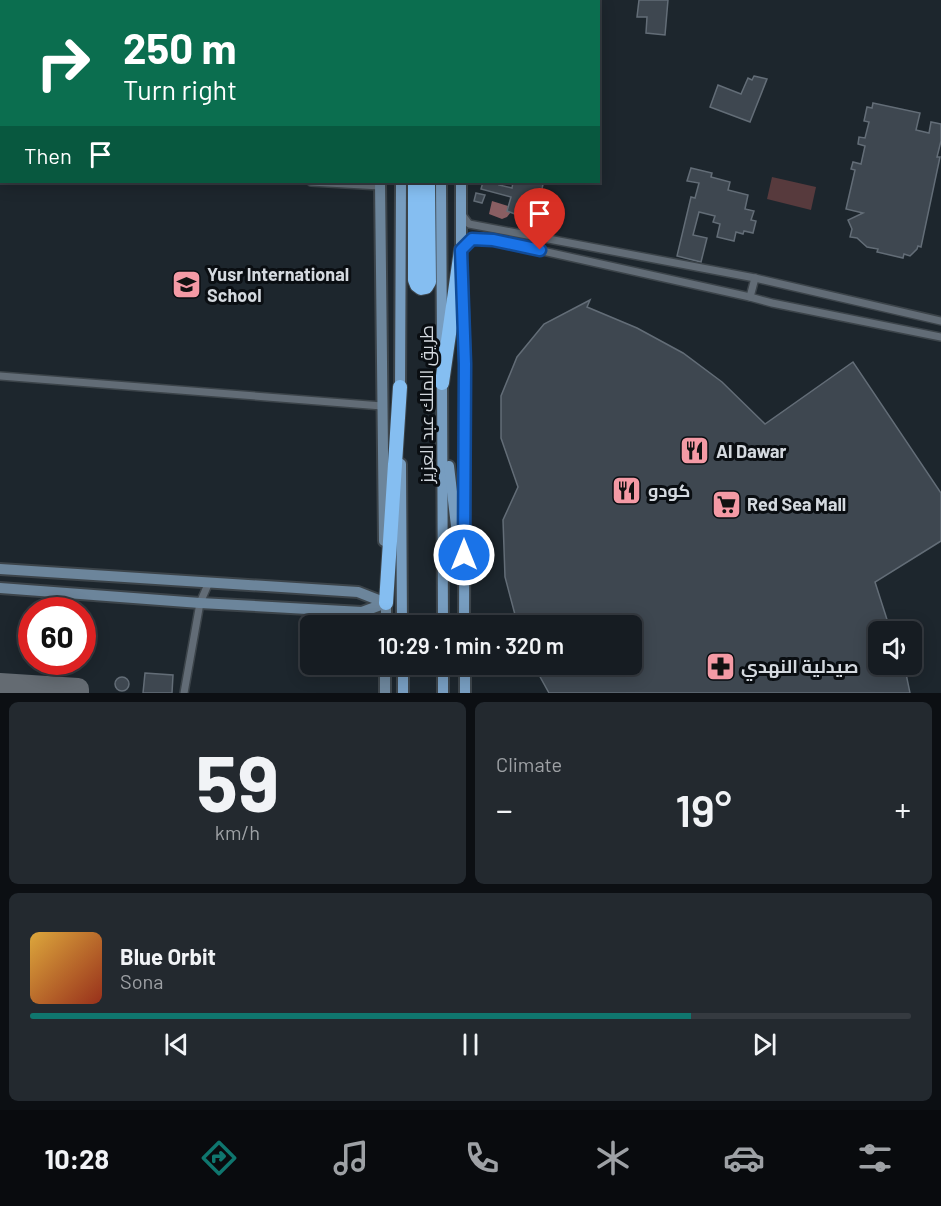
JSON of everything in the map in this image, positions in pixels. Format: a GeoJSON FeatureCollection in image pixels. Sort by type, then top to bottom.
{"type":"FeatureCollection","features":[{"type":"Feature","properties":{"kind":"highway"},"geometry":{"type":"LineString","coordinates":[[415,183],[415,280],[421,288],[429,282],[428,183]]}},
{"type":"Feature","properties":{"kind":"highway"},"geometry":{"type":"LineString","coordinates":[[442,383],[461,250]]}},
{"type":"Feature","properties":{"kind":"highway"},"geometry":{"type":"LineString","coordinates":[[386,603],[400,387]]}},
{"type":"Feature","properties":{"kind":"main road","name":"طريق الملك عبد العزيز"},"geometry":{"type":"LineString","coordinates":[[401,183],[402,615]]}},
{"type":"Feature","properties":{"kind":"main road","name":"طريق الملك عبد العزيز"},"geometry":{"type":"LineString","coordinates":[[441,183],[444,416],[443,615]]}},
{"type":"Feature","properties":{"kind":"main road"},"geometry":{"type":"LineString","coordinates":[[460,183],[465,364],[464,615]]}},
{"type":"Feature","properties":{"kind":"main road"},"geometry":{"type":"LineString","coordinates":[[444,416],[464,591]]}},
{"type":"Feature","properties":{"kind":"main road"},"geometry":{"type":"LineString","coordinates":[[403,675],[403,693]]}},
{"type":"Feature","properties":{"kind":"main road"},"geometry":{"type":"LineString","coordinates":[[443,675],[443,693]]}},
{"type":"Feature","properties":{"kind":"main road"},"geometry":{"type":"LineString","coordinates":[[465,675],[465,693]]}},
{"type":"Feature","properties":{"kind":"street"},"geometry":{"type":"LineString","coordinates":[[346,183],[380,184],[386,615]]}},
{"type":"Feature","properties":{"kind":"street"},"geometry":{"type":"LineString","coordinates":[[460,211],[469,224],[755,278],[941,321]]}},
{"type":"Feature","properties":{"kind":"street"},"geometry":{"type":"LineString","coordinates":[[461,250],[472,239],[493,240],[772,303],[941,337]]}},
{"type":"Feature","properties":{"kind":"street"},"geometry":{"type":"LineString","coordinates":[[750,297],[755,278]]}},
{"type":"Feature","properties":{"kind":"street"},"geometry":{"type":"LineString","coordinates":[[0,376],[382,406]]}},
{"type":"Feature","properties":{"kind":"street"},"geometry":{"type":"LineString","coordinates":[[0,568],[358,592],[386,603]]}},
{"type":"Feature","properties":{"kind":"street"},"geometry":{"type":"LineString","coordinates":[[184,693],[200,603],[209,582]]}},
{"type":"Feature","properties":{"kind":"street"},"geometry":{"type":"LineString","coordinates":[[0,588],[362,612],[386,603]]}},
{"type":"Feature","properties":{"kind":"street"},"geometry":{"type":"LineString","coordinates":[[385,675],[385,693]]}},
{"type":"Feature","properties":{"kind":"shaded area"},"geometry":{"type":"Polygon","coordinates":[[[772,177],[816,187],[811,210],[767,199],[772,177]]]}},
{"type":"Feature","properties":{"kind":"shaded area"},"geometry":{"type":"Polygon","coordinates":[[[492,201],[508,206],[507,211],[511,212],[502,219],[489,214],[492,201]]]}},
{"type":"Feature","properties":{"kind":"building"},"geometry":{"type":"Polygon","coordinates":[[[639,0],[668,0],[665,35],[646,33],[647,17],[637,17],[639,0]]]}},
{"type":"Feature","properties":{"kind":"building"},"geometry":{"type":"Polygon","coordinates":[[[754,76],[767,79],[750,122],[710,107],[718,85],[741,94],[748,78],[752,80],[754,76]]]}},
{"type":"Feature","properties":{"kind":"building"},"geometry":{"type":"Polygon","coordinates":[[[873,103],[920,113],[916,130],[929,133],[931,122],[941,124],[941,141],[937,157],[940,157],[921,247],[918,246],[910,256],[904,254],[903,258],[877,252],[878,249],[867,247],[857,238],[850,237],[852,229],[848,220],[863,213],[846,209],[855,170],[851,169],[853,162],[861,164],[865,146],[858,144],[859,137],[865,138],[869,122],[864,121],[867,107],[872,108],[873,103]]]}},
{"type":"Feature","properties":{"kind":"building"},"geometry":{"type":"Polygon","coordinates":[[[691,168],[712,173],[711,177],[730,182],[728,190],[748,195],[745,209],[754,211],[751,220],[756,221],[753,233],[736,232],[734,241],[717,237],[720,224],[713,222],[715,216],[699,212],[693,235],[707,238],[701,262],[677,256],[691,197],[695,198],[699,183],[687,181],[691,168]]]}},
{"type":"Feature","properties":{"kind":"building"},"geometry":{"type":"Polygon","coordinates":[[[483,183],[500,183],[499,185],[512,188],[513,183],[538,183],[543,184],[541,194],[545,195],[543,203],[535,201],[531,218],[507,211],[511,197],[481,189],[483,183]]]}},
{"type":"Feature","properties":{"kind":"building"},"geometry":{"type":"Polygon","coordinates":[[[476,193],[485,195],[482,203],[474,201],[476,193]]]}},
{"type":"Feature","properties":{"kind":"building","name":"Red Sea Mall"},"geometry":{"type":"Polygon","coordinates":[[[590,300],[587,307],[637,328],[683,353],[722,382],[765,424],[853,362],[941,493],[941,541],[875,582],[887,621],[868,621],[868,675],[906,675],[910,693],[549,693],[539,675],[642,675],[642,615],[515,615],[505,577],[503,520],[518,487],[501,438],[501,396],[517,357],[544,324],[590,300]]]}},
{"type":"Feature","properties":{"kind":"building"},"geometry":{"type":"Polygon","coordinates":[[[145,673],[173,675],[172,693],[143,693],[145,673]]]}},
{"type":"Feature","properties":{"kind":"building"},"geometry":{"type":"Polygon","coordinates":[[[119,677],[125,677],[129,684],[125,691],[119,691],[115,687],[115,681],[119,677]]]}},
{"type":"Feature","properties":{"kind":"taxiway"},"geometry":{"type":"LineString","coordinates":[[0,684],[78,689],[78,693]]}},
{"type":"Feature","properties":{"kind":"place","name":"Yusr International School"},"geometry":{"type":"Point","coordinates":[186,284]}},
{"type":"Feature","properties":{"kind":"place","name":"Al Dawar"},"geometry":{"type":"Point","coordinates":[695,451]}},
{"type":"Feature","properties":{"kind":"place","name":"كودو"},"geometry":{"type":"Point","coordinates":[627,490]}},
{"type":"Feature","properties":{"kind":"place","name":"Red Sea Mall"},"geometry":{"type":"Point","coordinates":[726,504]}},
{"type":"Feature","properties":{"kind":"place","name":"صيدلية النهدي"},"geometry":{"type":"Point","coordinates":[720,666]}},
{"type":"Feature","properties":{"kind":"route"},"geometry":{"type":"LineString","coordinates":[[464,555],[465,364],[461,250],[472,239],[493,240],[540,250]]}}]}
